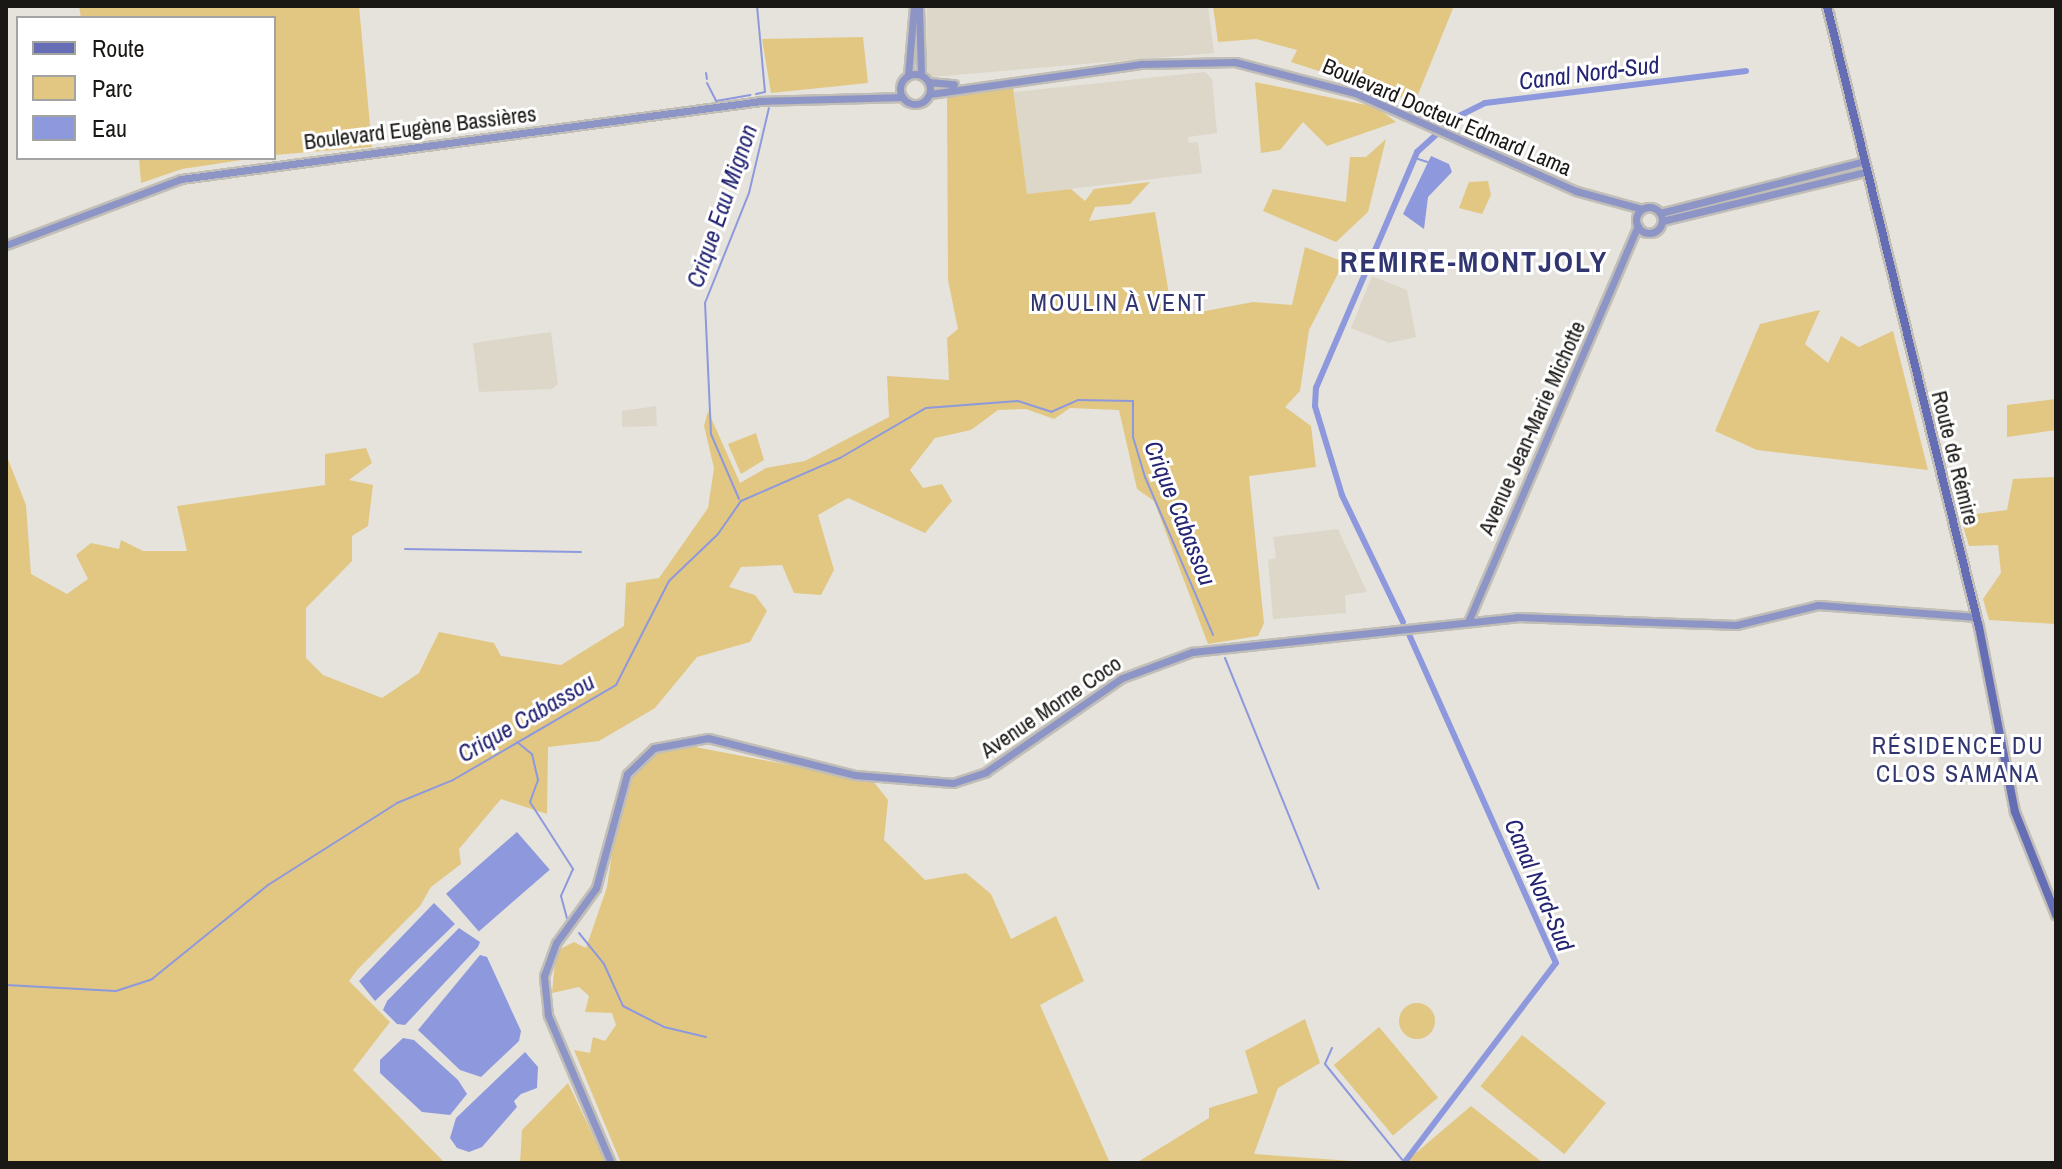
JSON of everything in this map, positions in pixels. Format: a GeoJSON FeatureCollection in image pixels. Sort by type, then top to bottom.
{"type":"FeatureCollection","features":[{"type":"Feature","properties":{"kind":"main road","name":"Route de Rémire"},"geometry":{"type":"LineString","coordinates":[[1827,6],[1863,167],[1977,617],[2015,812],[2056,915]]}},
{"type":"Feature","properties":{"kind":"street"},"geometry":{"type":"LineString","coordinates":[[916,6],[921,75]]}},
{"type":"Feature","properties":{"kind":"street"},"geometry":{"type":"LineString","coordinates":[[908,75],[921,75],[929,82],[930,94],[918,104],[901,97],[900,85],[908,75],[916,6]]}},
{"type":"Feature","properties":{"kind":"street","name":"Boulevard Docteur Edmard Lama"},"geometry":{"type":"LineString","coordinates":[[930,94],[968,85],[1187,62],[1265,68],[1355,93],[1614,205],[1650,233]]}},
{"type":"Feature","properties":{"kind":"street","name":"Boulevard Docteur Edmard Lama"},"geometry":{"type":"LineString","coordinates":[[929,82],[968,85]]}},
{"type":"Feature","properties":{"kind":"street","name":"Boulevard Eugène Bassières"},"geometry":{"type":"LineString","coordinates":[[6,245],[181,179],[761,101],[850,94],[900,85]]}},
{"type":"Feature","properties":{"kind":"street","name":"Boulevard Eugène Bassières"},"geometry":{"type":"LineString","coordinates":[[850,94],[901,97]]}},
{"type":"Feature","properties":{"kind":"street"},"geometry":{"type":"LineString","coordinates":[[1661,217],[1863,167]]}},
{"type":"Feature","properties":{"kind":"street","name":"Boulevard Docteur Edmard Lama"},"geometry":{"type":"LineString","coordinates":[[1614,205],[1642,209],[1661,217]]}},
{"type":"Feature","properties":{"kind":"street","name":"Avenue Jean-Marie Michotte"},"geometry":{"type":"LineString","coordinates":[[1468,622],[1631,250],[1642,209]]}},
{"type":"Feature","properties":{"kind":"street","name":"Avenue Jean-Marie Michotte"},"geometry":{"type":"LineString","coordinates":[[1631,250],[1650,233],[1661,217]]}},
{"type":"Feature","properties":{"kind":"street","name":"Avenue Morne Coco"},"geometry":{"type":"LineString","coordinates":[[611,1163],[548,1015],[544,976],[556,943],[596,888],[627,774],[654,748],[708,738],[855,775],[953,783],[986,772],[1110,685],[1177,655],[1517,617],[1736,625],[1818,605],[1977,617]]}},
{"type":"Feature","properties":{"kind":"shaded area"},"geometry":{"type":"Polygon","coordinates":[[[927,6],[1208,6],[1214,53],[932,77],[926,68],[927,6]]]}},
{"type":"Feature","properties":{"kind":"shaded area"},"geometry":{"type":"Polygon","coordinates":[[[1205,72],[1212,79],[1217,133],[1188,137],[1189,143],[1198,142],[1202,173],[1027,194],[1014,92],[1205,72]]]}},
{"type":"Feature","properties":{"kind":"shaded area"},"geometry":{"type":"Polygon","coordinates":[[[1372,276],[1407,290],[1416,337],[1389,343],[1351,328],[1372,276]]]}},
{"type":"Feature","properties":{"kind":"shaded area"},"geometry":{"type":"Polygon","coordinates":[[[551,332],[558,384],[552,389],[479,392],[473,343],[551,332]]]}},
{"type":"Feature","properties":{"kind":"shaded area"},"geometry":{"type":"Polygon","coordinates":[[[656,406],[657,426],[622,427],[622,411],[656,406]]]}},
{"type":"Feature","properties":{"kind":"shaded area"},"geometry":{"type":"Polygon","coordinates":[[[1338,529],[1367,592],[1345,595],[1346,613],[1273,619],[1268,560],[1276,558],[1273,537],[1338,529]]]}},
{"type":"Feature","properties":{"kind":"green space"},"geometry":{"type":"Polygon","coordinates":[[[79,6],[359,6],[372,147],[276,155],[276,16],[81,16],[79,6]]]}},
{"type":"Feature","properties":{"kind":"green space"},"geometry":{"type":"Polygon","coordinates":[[[1213,6],[1454,6],[1415,102],[1291,62],[1297,50],[1256,39],[1218,42],[1213,6]]]}},
{"type":"Feature","properties":{"kind":"green space"},"geometry":{"type":"Polygon","coordinates":[[[863,37],[868,83],[771,93],[762,39],[863,37]]]}},
{"type":"Feature","properties":{"kind":"green space"},"geometry":{"type":"Polygon","coordinates":[[[1255,82],[1376,107],[1396,122],[1327,146],[1303,122],[1280,150],[1261,153],[1255,82]]]}},
{"type":"Feature","properties":{"kind":"green space"},"geometry":{"type":"Polygon","coordinates":[[[1013,87],[1027,194],[1071,189],[1085,201],[1094,189],[1150,182],[1130,204],[1095,207],[1089,221],[1155,212],[1170,300],[1195,313],[1253,302],[1292,305],[1305,247],[1344,262],[1309,330],[1300,391],[1285,407],[1311,426],[1316,467],[1249,476],[1264,623],[1258,636],[1208,644],[1154,501],[1137,489],[1119,410],[1070,408],[1054,419],[1026,409],[998,410],[971,430],[935,438],[910,470],[923,488],[942,484],[952,501],[925,533],[848,498],[818,515],[834,570],[821,595],[794,593],[782,565],[741,567],[729,587],[755,595],[767,611],[750,642],[697,657],[655,708],[599,741],[548,747],[547,814],[501,799],[459,849],[461,864],[431,887],[420,906],[357,970],[349,981],[390,1022],[353,1070],[445,1163],[6,1163],[6,454],[26,505],[31,574],[67,594],[88,579],[76,555],[91,543],[119,549],[121,540],[143,551],[187,551],[177,506],[325,485],[325,454],[366,448],[372,463],[349,480],[373,485],[368,526],[352,536],[352,561],[306,608],[306,658],[323,675],[382,698],[419,673],[439,632],[494,643],[501,656],[561,665],[624,626],[626,583],[659,578],[708,508],[714,468],[704,426],[708,411],[740,483],[766,468],[805,461],[889,417],[887,376],[949,380],[947,338],[958,329],[948,280],[947,95],[1013,87]]]}},
{"type":"Feature","properties":{"kind":"green space"},"geometry":{"type":"Polygon","coordinates":[[[1386,139],[1368,212],[1336,242],[1263,211],[1273,189],[1346,202],[1350,157],[1366,157],[1386,139]]]}},
{"type":"Feature","properties":{"kind":"green space"},"geometry":{"type":"Polygon","coordinates":[[[139,160],[242,160],[182,169],[141,183],[139,160]]]}},
{"type":"Feature","properties":{"kind":"green space"},"geometry":{"type":"Polygon","coordinates":[[[1488,181],[1491,195],[1482,214],[1459,208],[1469,182],[1488,181]]]}},
{"type":"Feature","properties":{"kind":"green space"},"geometry":{"type":"Polygon","coordinates":[[[1820,310],[1805,344],[1828,363],[1841,336],[1859,347],[1893,331],[1928,470],[1757,450],[1715,431],[1760,324],[1820,310]]]}},
{"type":"Feature","properties":{"kind":"green space"},"geometry":{"type":"Polygon","coordinates":[[[2056,399],[2056,430],[2007,437],[2007,405],[2056,399]]]}},
{"type":"Feature","properties":{"kind":"green space"},"geometry":{"type":"Polygon","coordinates":[[[756,433],[764,460],[741,474],[728,444],[756,433]]]}},
{"type":"Feature","properties":{"kind":"green space"},"geometry":{"type":"Polygon","coordinates":[[[2056,477],[2056,624],[1989,620],[1983,599],[2001,573],[1998,545],[1969,546],[1960,516],[2007,510],[2013,479],[2056,477]]]}},
{"type":"Feature","properties":{"kind":"green space"},"geometry":{"type":"Polygon","coordinates":[[[685,745],[873,781],[888,800],[884,840],[925,880],[966,873],[991,894],[1011,939],[1056,916],[1084,981],[1040,1005],[1110,1163],[621,1163],[574,1050],[590,1053],[593,1037],[605,1041],[616,1025],[612,1013],[585,1012],[589,996],[579,987],[552,993],[556,951],[574,942],[586,948],[607,887],[617,819],[632,775],[651,755],[685,745]]]}},
{"type":"Feature","properties":{"kind":"green space"},"geometry":{"type":"Polygon","coordinates":[[[1417,1003],[1430,1008],[1435,1021],[1430,1034],[1417,1039],[1404,1034],[1399,1021],[1404,1008],[1417,1003]]]}},
{"type":"Feature","properties":{"kind":"green space"},"geometry":{"type":"Polygon","coordinates":[[[1305,1019],[1320,1063],[1278,1088],[1254,1154],[1382,1163],[1136,1163],[1209,1118],[1209,1108],[1258,1093],[1245,1051],[1305,1019]]]}},
{"type":"Feature","properties":{"kind":"green space"},"geometry":{"type":"Polygon","coordinates":[[[1379,1027],[1438,1097],[1393,1135],[1334,1065],[1379,1027]]]}},
{"type":"Feature","properties":{"kind":"green space"},"geometry":{"type":"Polygon","coordinates":[[[1522,1035],[1606,1103],[1564,1154],[1480,1086],[1522,1035]]]}},
{"type":"Feature","properties":{"kind":"green space"},"geometry":{"type":"Polygon","coordinates":[[[568,1083],[606,1163],[520,1163],[522,1130],[568,1083]]]}},
{"type":"Feature","properties":{"kind":"green space"},"geometry":{"type":"Polygon","coordinates":[[[1471,1106],[1543,1163],[1404,1163],[1471,1106]]]}},
{"type":"Feature","properties":{"kind":"water"},"geometry":{"type":"Polygon","coordinates":[[[1431,156],[1449,164],[1452,172],[1428,197],[1424,229],[1403,214],[1431,156]]]}},
{"type":"Feature","properties":{"kind":"water"},"geometry":{"type":"Polygon","coordinates":[[[517,832],[550,870],[479,931],[446,894],[517,832]]]}},
{"type":"Feature","properties":{"kind":"water"},"geometry":{"type":"Polygon","coordinates":[[[434,903],[455,924],[375,1001],[359,981],[434,903]]]}},
{"type":"Feature","properties":{"kind":"water"},"geometry":{"type":"Polygon","coordinates":[[[459,928],[480,942],[478,947],[405,1025],[397,1024],[383,1010],[387,1001],[459,928]]]}},
{"type":"Feature","properties":{"kind":"water"},"geometry":{"type":"Polygon","coordinates":[[[480,955],[487,957],[521,1031],[519,1041],[481,1077],[460,1070],[418,1030],[480,955]]]}},
{"type":"Feature","properties":{"kind":"water"},"geometry":{"type":"Polygon","coordinates":[[[403,1038],[414,1040],[458,1080],[467,1094],[450,1115],[422,1112],[380,1073],[380,1060],[403,1038]]]}},
{"type":"Feature","properties":{"kind":"water"},"geometry":{"type":"Polygon","coordinates":[[[525,1052],[538,1067],[537,1088],[521,1094],[514,1101],[517,1107],[482,1147],[469,1152],[457,1148],[450,1138],[456,1118],[525,1052]]]}},
{"type":"Feature","properties":{"kind":"waterway","name":"Crique Eau Mignon"},"geometry":{"type":"LineString","coordinates":[[756,94],[765,92],[757,6]]}},
{"type":"Feature","properties":{"kind":"waterway"},"geometry":{"type":"LineString","coordinates":[[1834,11],[1838,34]]}},
{"type":"Feature","properties":{"kind":"waterway","name":"Canal Nord-Sud"},"geometry":{"type":"LineString","coordinates":[[1441,125],[1485,103],[1746,71]]}},
{"type":"Feature","properties":{"kind":"waterway"},"geometry":{"type":"LineString","coordinates":[[706,73],[707,79]]}},
{"type":"Feature","properties":{"kind":"waterway"},"geometry":{"type":"LineString","coordinates":[[707,83],[716,101],[750,95]]}},
{"type":"Feature","properties":{"kind":"waterway","name":"Crique Eau Mignon"},"geometry":{"type":"LineString","coordinates":[[739,499],[711,434],[705,303],[749,193],[769,108]]}},
{"type":"Feature","properties":{"kind":"waterway","name":"Canal Nord-Sud"},"geometry":{"type":"LineString","coordinates":[[1403,622],[1342,495],[1315,406],[1316,388],[1417,152],[1436,135]]}},
{"type":"Feature","properties":{"kind":"waterway"},"geometry":{"type":"LineString","coordinates":[[1415,158],[1427,162]]}},
{"type":"Feature","properties":{"kind":"waterway","name":"Crique Cabassou"},"geometry":{"type":"LineString","coordinates":[[6,985],[116,991],[152,979],[268,885],[397,803],[453,780],[616,685],[669,581],[718,534],[741,501],[840,458],[926,408],[1018,401],[1051,412],[1078,400],[1133,401],[1133,437],[1145,477],[1213,635]]}},
{"type":"Feature","properties":{"kind":"waterway"},"geometry":{"type":"LineString","coordinates":[[405,549],[581,552]]}},
{"type":"Feature","properties":{"kind":"waterway","name":"Canal Nord-Sud"},"geometry":{"type":"LineString","coordinates":[[1404,1163],[1556,963],[1409,634]]}},
{"type":"Feature","properties":{"kind":"waterway"},"geometry":{"type":"LineString","coordinates":[[1225,658],[1319,889]]}},
{"type":"Feature","properties":{"kind":"waterway"},"geometry":{"type":"LineString","coordinates":[[517,742],[532,754],[538,780],[530,802],[573,869],[561,896],[567,918]]}},
{"type":"Feature","properties":{"kind":"waterway"},"geometry":{"type":"LineString","coordinates":[[579,933],[604,964],[623,1006],[664,1027],[706,1037]]}},
{"type":"Feature","properties":{"kind":"waterway"},"geometry":{"type":"LineString","coordinates":[[1332,1048],[1325,1064],[1404,1162]]}},
{"type":"Feature","properties":{"kind":"district","name":"REMIRE-MONTJOLY"},"geometry":{"type":"Point","coordinates":[1474,261]}},
{"type":"Feature","properties":{"kind":"district","name":"MOULIN À VENT"},"geometry":{"type":"Point","coordinates":[1119,303]}},
{"type":"Feature","properties":{"kind":"district","name":"RÉSIDENCE DU CLOS SAMANA"},"geometry":{"type":"Point","coordinates":[1958,760]}}]}
